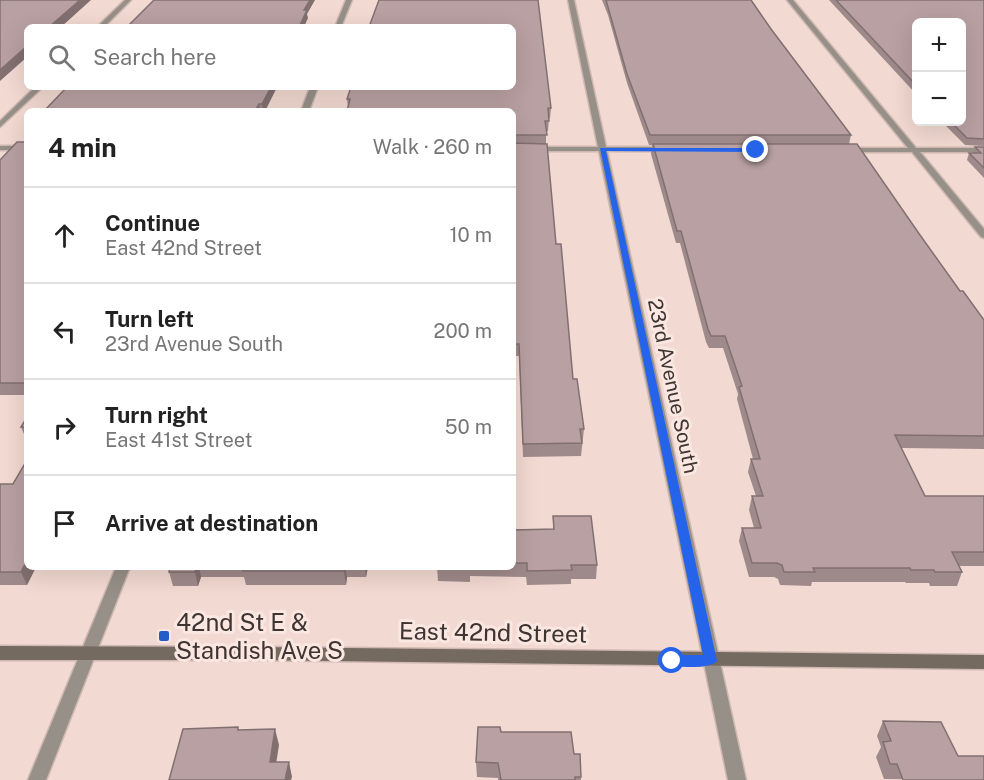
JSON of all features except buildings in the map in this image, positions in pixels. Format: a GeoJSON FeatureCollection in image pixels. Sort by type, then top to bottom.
{"type":"FeatureCollection","features":[{"type":"Feature","properties":{"kind":"street"},"geometry":{"type":"LineString","coordinates":[[103,24],[128,0]]}},
{"type":"Feature","properties":{"kind":"street"},"geometry":{"type":"LineString","coordinates":[[340,24],[349,0]]}},
{"type":"Feature","properties":{"kind":"street","name":"23rd Avenue South"},"geometry":{"type":"LineString","coordinates":[[571,0],[737,780]]}},
{"type":"Feature","properties":{"kind":"street"},"geometry":{"type":"LineString","coordinates":[[790,0],[984,235]]}},
{"type":"Feature","properties":{"kind":"street"},"geometry":{"type":"LineString","coordinates":[[0,125],[36,90]]}},
{"type":"Feature","properties":{"kind":"street"},"geometry":{"type":"LineString","coordinates":[[306,108],[313,90]]}},
{"type":"Feature","properties":{"kind":"street"},"geometry":{"type":"LineString","coordinates":[[0,148],[24,148]]}},
{"type":"Feature","properties":{"kind":"street"},"geometry":{"type":"LineString","coordinates":[[516,149],[677,149]]}},
{"type":"Feature","properties":{"kind":"street"},"geometry":{"type":"LineString","coordinates":[[837,150],[984,150]]}},
{"type":"Feature","properties":{"kind":"street"},"geometry":{"type":"LineString","coordinates":[[37,780],[122,570]]}},
{"type":"Feature","properties":{"kind":"street","name":"East 42nd Street"},"geometry":{"type":"LineString","coordinates":[[0,653],[386,654],[711,661],[984,662]]}},
{"type":"Feature","properties":{"kind":"place","name":"42nd St E & Standish Ave S"},"geometry":{"type":"Point","coordinates":[164,636]}},
{"type":"Feature","properties":{"kind":"route"},"geometry":{"type":"LineString","coordinates":[[672,661],[711,661],[603,149],[756,150]]}}]}
